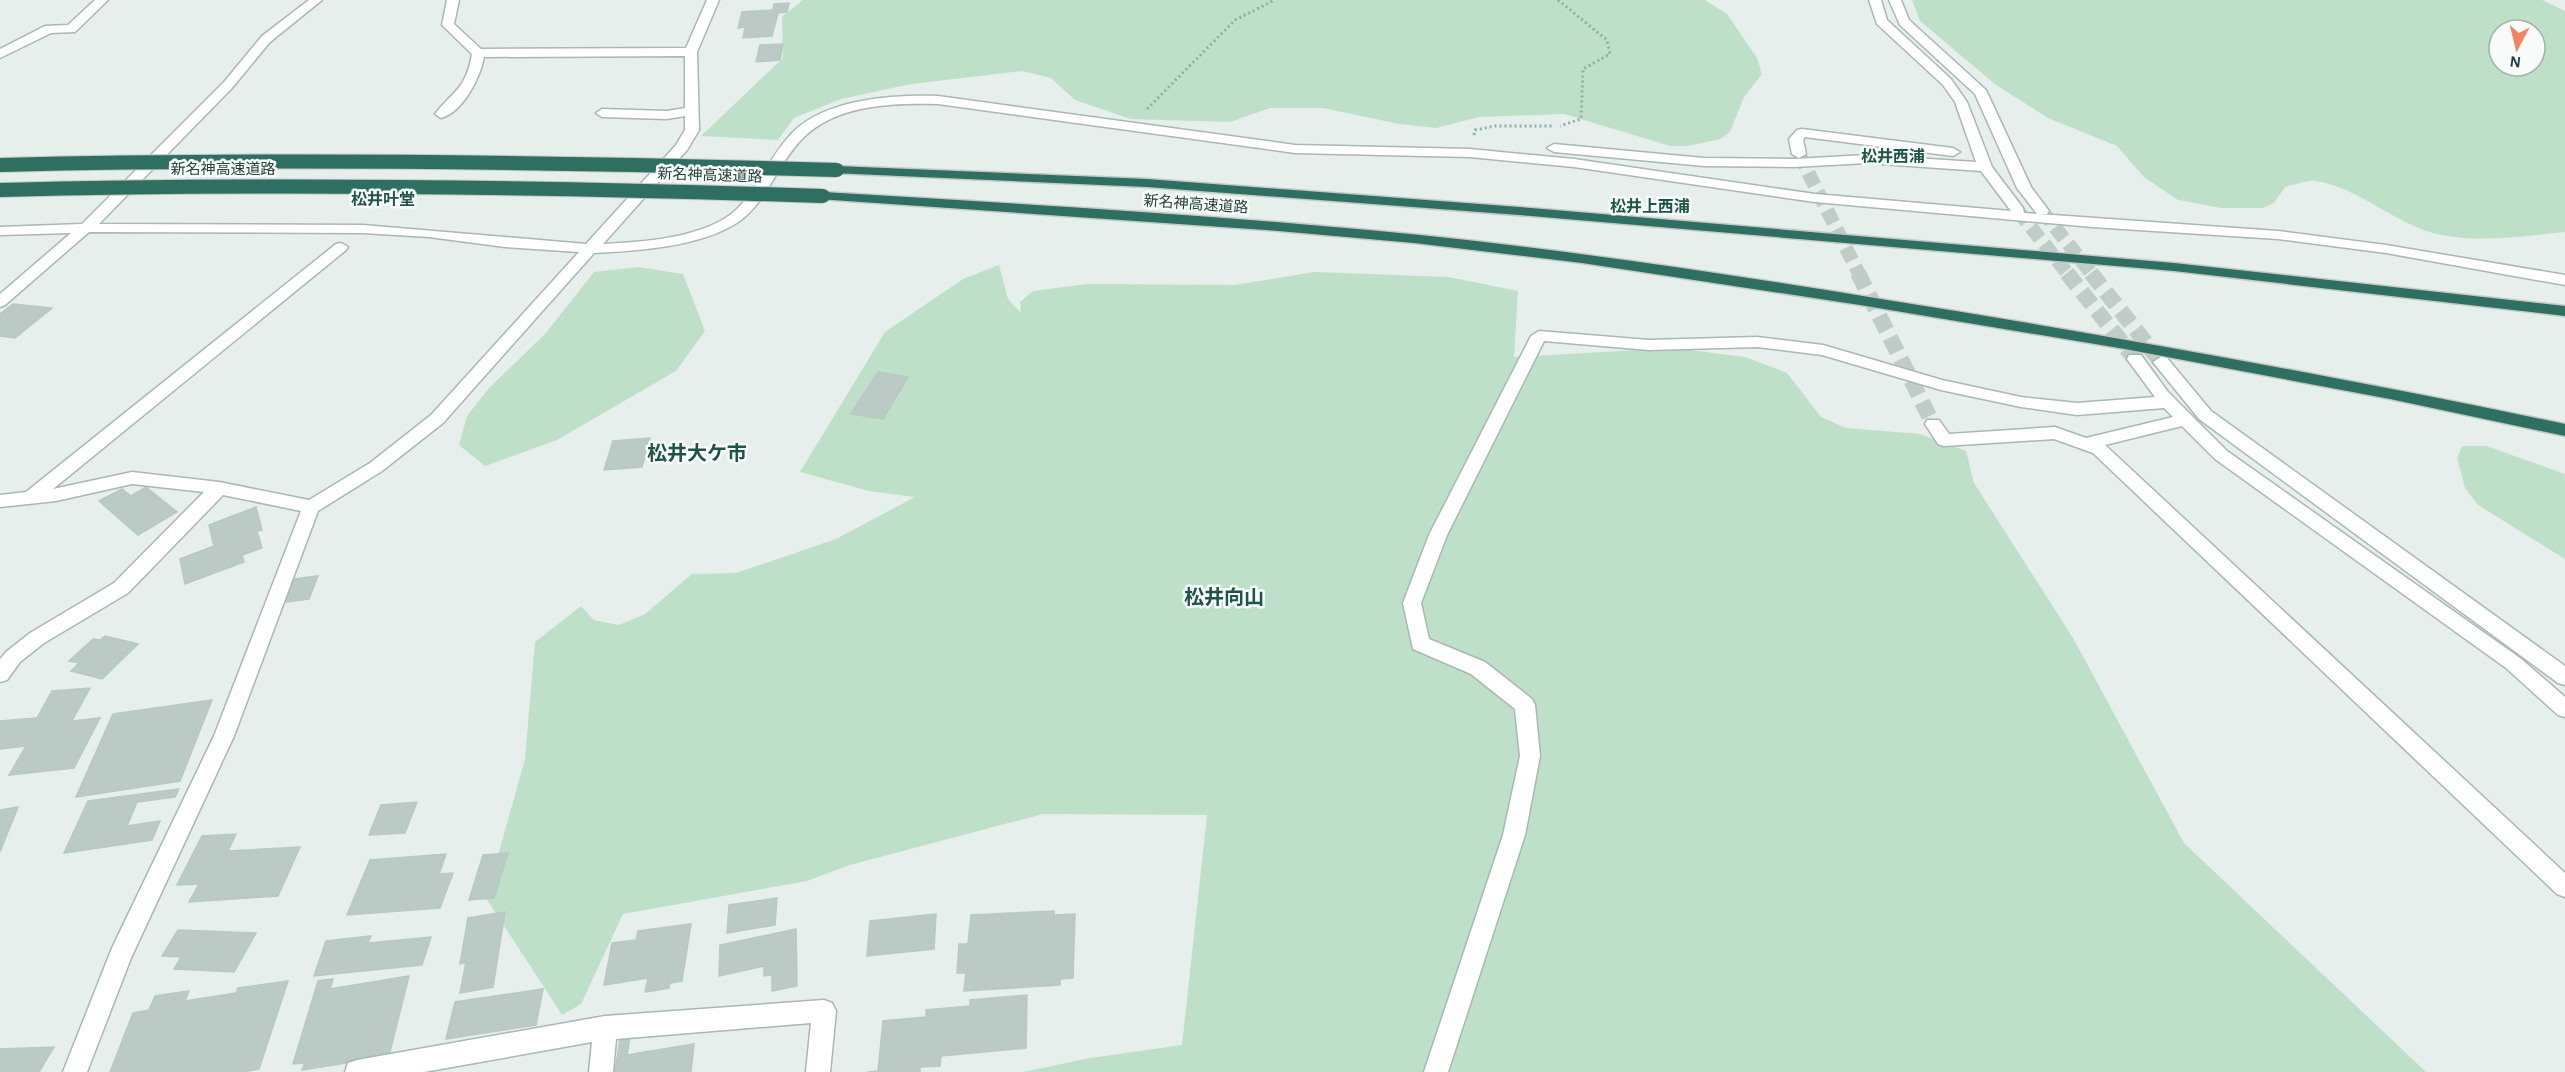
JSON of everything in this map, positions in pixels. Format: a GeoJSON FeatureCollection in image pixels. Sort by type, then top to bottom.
{"type":"FeatureCollection","features":[{"type":"Feature","properties":{"kind":"highway","name":"新名神高速道路"},"geometry":{"type":"LineString","coordinates":[[0,165],[121,161],[422,160],[837,170],[1147,183],[1531,212],[2174,267],[2565,312]]}},
{"type":"Feature","properties":{"kind":"highway","name":"新名神高速道路"},"geometry":{"type":"LineString","coordinates":[[0,190],[150,186],[443,186],[823,196],[1190,219],[1417,239],[1722,279],[2060,332],[2483,412],[2565,430]]}},
{"type":"Feature","properties":{"kind":"street"},"geometry":{"type":"LineString","coordinates":[[0,54],[48,29],[71,29],[102,0]]}},
{"type":"Feature","properties":{"kind":"street"},"geometry":{"type":"LineString","coordinates":[[0,302],[86,228],[228,85],[266,39],[316,0]]}},
{"type":"Feature","properties":{"kind":"street"},"geometry":{"type":"LineString","coordinates":[[453,0],[448,25],[478,53],[691,52]]}},
{"type":"Feature","properties":{"kind":"street"},"geometry":{"type":"LineString","coordinates":[[0,501],[56,495],[132,478],[219,488],[311,507],[344,489],[406,446],[437,419],[682,147],[692,130],[691,52],[713,0]]}},
{"type":"Feature","properties":{"kind":"street"},"geometry":{"type":"LineString","coordinates":[[1875,0],[1881,21],[1947,82],[1961,102],[1983,162],[2018,211]]}},
{"type":"Feature","properties":{"kind":"street"},"geometry":{"type":"LineString","coordinates":[[1895,0],[1904,22],[1981,93],[2024,188],[2043,211]]}},
{"type":"Feature","properties":{"kind":"street"},"geometry":{"type":"LineString","coordinates":[[441,114],[462,97],[476,73],[478,53]]}},
{"type":"Feature","properties":{"kind":"street"},"geometry":{"type":"LineString","coordinates":[[0,231],[86,228],[363,229],[592,249],[651,246],[714,229],[742,212],[799,134],[826,117],[862,105],[898,99],[938,100],[1295,149],[1471,147],[1704,162],[1794,163],[1866,159],[1983,162]]}},
{"type":"Feature","properties":{"kind":"street"},"geometry":{"type":"LineString","coordinates":[[603,113],[667,115],[691,111]]}},
{"type":"Feature","properties":{"kind":"street"},"geometry":{"type":"LineString","coordinates":[[1799,154],[1796,139],[1802,133],[1983,162]]}},
{"type":"Feature","properties":{"kind":"street"},"geometry":{"type":"LineString","coordinates":[[1471,147],[1815,198],[2092,223],[2278,235],[2386,249],[2565,280]]}},
{"type":"Feature","properties":{"kind":"street"},"geometry":{"type":"LineString","coordinates":[[30,498],[340,247]]}},
{"type":"Feature","properties":{"kind":"street"},"geometry":{"type":"LineString","coordinates":[[1436,1072],[1514,835],[1530,756],[1525,705],[1478,668],[1420,644],[1412,603],[1438,535],[1539,336],[1649,345],[1757,342],[1823,350],[1941,385],[2021,402],[2077,409],[2167,402]]}},
{"type":"Feature","properties":{"kind":"street"},"geometry":{"type":"LineString","coordinates":[[2135,359],[2167,402],[2221,455],[2513,663],[2565,709]]}},
{"type":"Feature","properties":{"kind":"street"},"geometry":{"type":"LineString","coordinates":[[2162,362],[2205,415],[2565,677]]}},
{"type":"Feature","properties":{"kind":"street"},"geometry":{"type":"LineString","coordinates":[[2086,444],[2186,420]]}},
{"type":"Feature","properties":{"kind":"street"},"geometry":{"type":"LineString","coordinates":[[1933,424],[1944,440],[2055,433],[2099,449],[2565,887]]}},
{"type":"Feature","properties":{"kind":"street"},"geometry":{"type":"LineString","coordinates":[[0,674],[13,657],[37,638],[121,588],[219,488]]}},
{"type":"Feature","properties":{"kind":"street"},"geometry":{"type":"LineString","coordinates":[[75,1072],[120,956],[224,736],[311,507]]}},
{"type":"Feature","properties":{"kind":"street"},"geometry":{"type":"LineString","coordinates":[[357,1072],[605,1028],[824,1011],[818,1072]]}},
{"type":"Feature","properties":{"kind":"street"},"geometry":{"type":"LineString","coordinates":[[601,1072],[605,1028]]}},
{"type":"Feature","properties":{"kind":"path"},"geometry":{"type":"LineString","coordinates":[[1132,128],[1144,111],[1235,20],[1275,0]]}},
{"type":"Feature","properties":{"kind":"path"},"geometry":{"type":"LineString","coordinates":[[1471,147],[1475,130],[1495,126],[1563,126],[1581,119],[1583,69],[1610,54],[1607,40],[1558,0]]}},
{"type":"Feature","properties":{"kind":"green space"},"geometry":{"type":"Polygon","coordinates":[[[803,0],[1705,0],[1727,14],[1757,58],[1762,74],[1744,97],[1730,132],[1720,139],[1688,146],[1670,146],[1564,114],[1479,117],[1436,128],[1399,124],[1323,108],[1270,108],[1230,122],[1131,119],[1075,100],[1051,78],[1022,71],[911,84],[841,99],[794,118],[778,140],[701,136],[783,58],[782,17],[803,0]]]}},
{"type":"Feature","properties":{"kind":"green space"},"geometry":{"type":"Polygon","coordinates":[[[1912,0],[2542,0],[2565,11],[2565,232],[2482,239],[2433,233],[2403,221],[2347,190],[2316,181],[2285,187],[2274,203],[2262,208],[2221,208],[2178,200],[2144,177],[2117,146],[2048,118],[1996,85],[1920,21],[1912,0]]]}},
{"type":"Feature","properties":{"kind":"green space"},"geometry":{"type":"Polygon","coordinates":[[[999,265],[1008,299],[1021,313],[1020,302],[1033,291],[1087,284],[1235,285],[1314,272],[1449,277],[1518,291],[1514,357],[1673,348],[1745,357],[1787,373],[1821,417],[1846,428],[1920,434],[1966,451],[1974,483],[2073,638],[2184,843],[2426,1072],[1023,1072],[1090,1058],[1182,1045],[1207,815],[1043,814],[850,865],[807,881],[623,914],[581,1004],[562,1015],[486,898],[525,759],[535,642],[581,606],[594,620],[619,625],[645,614],[692,574],[736,573],[836,539],[915,497],[869,491],[800,472],[885,332],[963,279],[999,265]]]}},
{"type":"Feature","properties":{"kind":"green space"},"geometry":{"type":"Polygon","coordinates":[[[639,267],[683,274],[705,331],[676,371],[557,440],[485,466],[459,445],[467,416],[489,388],[545,334],[594,272],[639,267]]]}},
{"type":"Feature","properties":{"kind":"green space"},"geometry":{"type":"Polygon","coordinates":[[[2462,446],[2487,446],[2565,474],[2565,559],[2478,505],[2465,488],[2457,458],[2462,446]]]}},
{"type":"Feature","properties":{"kind":"building"},"geometry":{"type":"Polygon","coordinates":[[[789,3],[787,12],[778,13],[772,36],[743,38],[745,27],[738,28],[742,12],[773,10],[774,4],[789,3]]]}},
{"type":"Feature","properties":{"kind":"building"},"geometry":{"type":"Polygon","coordinates":[[[783,44],[780,60],[756,62],[760,45],[783,44]]]}},
{"type":"Feature","properties":{"kind":"building"},"geometry":{"type":"Polygon","coordinates":[[[13,304],[52,308],[15,338],[0,336],[0,314],[13,304]]]}},
{"type":"Feature","properties":{"kind":"building"},"geometry":{"type":"Polygon","coordinates":[[[878,372],[908,377],[883,419],[851,414],[878,372]]]}},
{"type":"Feature","properties":{"kind":"building"},"geometry":{"type":"Polygon","coordinates":[[[650,438],[642,467],[604,470],[613,441],[650,438]]]}},
{"type":"Feature","properties":{"kind":"building"},"geometry":{"type":"Polygon","coordinates":[[[146,487],[177,512],[138,535],[99,501],[122,489],[131,496],[146,487]]]}},
{"type":"Feature","properties":{"kind":"building"},"geometry":{"type":"Polygon","coordinates":[[[256,507],[262,530],[257,531],[262,548],[242,555],[244,562],[185,584],[180,559],[214,546],[209,525],[256,507]]]}},
{"type":"Feature","properties":{"kind":"building"},"geometry":{"type":"Polygon","coordinates":[[[318,576],[309,599],[284,602],[294,579],[318,576]]]}},
{"type":"Feature","properties":{"kind":"building"},"geometry":{"type":"Polygon","coordinates":[[[105,636],[138,644],[102,679],[71,671],[79,663],[69,661],[93,639],[100,640],[105,636]]]}},
{"type":"Feature","properties":{"kind":"building"},"geometry":{"type":"Polygon","coordinates":[[[90,688],[72,721],[100,718],[74,768],[9,775],[26,746],[0,749],[0,721],[37,718],[52,691],[90,688]]]}},
{"type":"Feature","properties":{"kind":"building"},"geometry":{"type":"Polygon","coordinates":[[[212,700],[180,781],[76,797],[113,714],[212,700]]]}},
{"type":"Feature","properties":{"kind":"building"},"geometry":{"type":"Polygon","coordinates":[[[179,789],[175,797],[137,802],[127,826],[160,821],[152,840],[64,853],[88,801],[179,789]]]}},
{"type":"Feature","properties":{"kind":"building"},"geometry":{"type":"Polygon","coordinates":[[[417,802],[405,833],[369,835],[381,805],[417,802]]]}},
{"type":"Feature","properties":{"kind":"building"},"geometry":{"type":"Polygon","coordinates":[[[18,807],[0,852],[0,810],[18,807]]]}},
{"type":"Feature","properties":{"kind":"building"},"geometry":{"type":"Polygon","coordinates":[[[236,834],[228,851],[300,847],[278,896],[189,902],[199,884],[177,885],[202,836],[236,834]]]}},
{"type":"Feature","properties":{"kind":"building"},"geometry":{"type":"Polygon","coordinates":[[[508,853],[494,898],[469,900],[483,855],[508,853]]]}},
{"type":"Feature","properties":{"kind":"building"},"geometry":{"type":"Polygon","coordinates":[[[446,854],[439,874],[453,873],[440,908],[347,915],[370,860],[446,854]]]}},
{"type":"Feature","properties":{"kind":"building"},"geometry":{"type":"Polygon","coordinates":[[[777,898],[775,925],[727,933],[729,905],[777,898]]]}},
{"type":"Feature","properties":{"kind":"building"},"geometry":{"type":"Polygon","coordinates":[[[1054,911],[1054,915],[1075,914],[1073,978],[1060,979],[1060,985],[964,991],[966,973],[957,973],[959,944],[968,944],[971,915],[1054,911]]]}},
{"type":"Feature","properties":{"kind":"building"},"geometry":{"type":"Polygon","coordinates":[[[505,912],[493,987],[460,993],[466,962],[460,964],[468,918],[505,912]]]}},
{"type":"Feature","properties":{"kind":"building"},"geometry":{"type":"Polygon","coordinates":[[[936,914],[934,949],[867,956],[870,921],[936,914]]]}},
{"type":"Feature","properties":{"kind":"building"},"geometry":{"type":"Polygon","coordinates":[[[691,924],[682,981],[670,983],[669,988],[645,992],[648,978],[604,985],[612,943],[636,940],[638,931],[691,924]]]}},
{"type":"Feature","properties":{"kind":"building"},"geometry":{"type":"Polygon","coordinates":[[[796,929],[797,986],[772,991],[772,975],[764,976],[764,966],[719,976],[720,945],[796,929]]]}},
{"type":"Feature","properties":{"kind":"building"},"geometry":{"type":"Polygon","coordinates":[[[178,930],[256,933],[234,972],[174,969],[181,957],[162,956],[178,930]]]}},
{"type":"Feature","properties":{"kind":"building"},"geometry":{"type":"Polygon","coordinates":[[[371,936],[368,943],[431,937],[422,965],[314,976],[326,941],[371,936]]]}},
{"type":"Feature","properties":{"kind":"building"},"geometry":{"type":"Polygon","coordinates":[[[409,976],[389,1056],[302,1070],[305,1063],[293,1064],[318,981],[333,979],[330,989],[409,976]]]}},
{"type":"Feature","properties":{"kind":"building"},"geometry":{"type":"Polygon","coordinates":[[[288,981],[259,1069],[243,1072],[110,1072],[133,1013],[149,1010],[155,996],[189,991],[185,1001],[236,993],[238,988],[288,981]]]}},
{"type":"Feature","properties":{"kind":"building"},"geometry":{"type":"Polygon","coordinates":[[[543,989],[536,1025],[446,1039],[455,1002],[543,989]]]}},
{"type":"Feature","properties":{"kind":"building"},"geometry":{"type":"Polygon","coordinates":[[[1027,995],[1026,1048],[941,1056],[940,1066],[920,1067],[920,1072],[867,1072],[878,1071],[883,1021],[926,1017],[926,1010],[970,1006],[970,1000],[1027,995]]]}},
{"type":"Feature","properties":{"kind":"building"},"geometry":{"type":"Polygon","coordinates":[[[630,1037],[627,1055],[694,1044],[691,1072],[615,1072],[620,1039],[630,1037]]]}},
{"type":"Feature","properties":{"kind":"building"},"geometry":{"type":"Polygon","coordinates":[[[54,1047],[39,1072],[0,1072],[0,1049],[54,1047]]]}},
{"type":"Feature","properties":{"kind":"tunnel"},"geometry":{"type":"LineString","coordinates":[[1799,154],[1859,274]]}},
{"type":"Feature","properties":{"kind":"tunnel"},"geometry":{"type":"LineString","coordinates":[[2018,211],[2068,274]]}},
{"type":"Feature","properties":{"kind":"tunnel"},"geometry":{"type":"LineString","coordinates":[[2042,211],[2092,274]]}},
{"type":"Feature","properties":{"kind":"tunnel"},"geometry":{"type":"LineString","coordinates":[[1858,273],[1933,424]]}},
{"type":"Feature","properties":{"kind":"tunnel"},"geometry":{"type":"LineString","coordinates":[[2067,273],[2135,359]]}},
{"type":"Feature","properties":{"kind":"tunnel"},"geometry":{"type":"LineString","coordinates":[[2091,273],[2161,362]]}},
{"type":"Feature","properties":{"kind":"district","name":"松井西浦"},"geometry":{"type":"Point","coordinates":[1893,156]}},
{"type":"Feature","properties":{"kind":"district","name":"松井叶堂"},"geometry":{"type":"Point","coordinates":[383,199]}},
{"type":"Feature","properties":{"kind":"district","name":"松井上西浦"},"geometry":{"type":"Point","coordinates":[1650,206]}},
{"type":"Feature","properties":{"kind":"district","name":"松井大ケ市"},"geometry":{"type":"Point","coordinates":[697,453]}},
{"type":"Feature","properties":{"kind":"district","name":"松井向山"},"geometry":{"type":"Point","coordinates":[1224,597]}}]}
